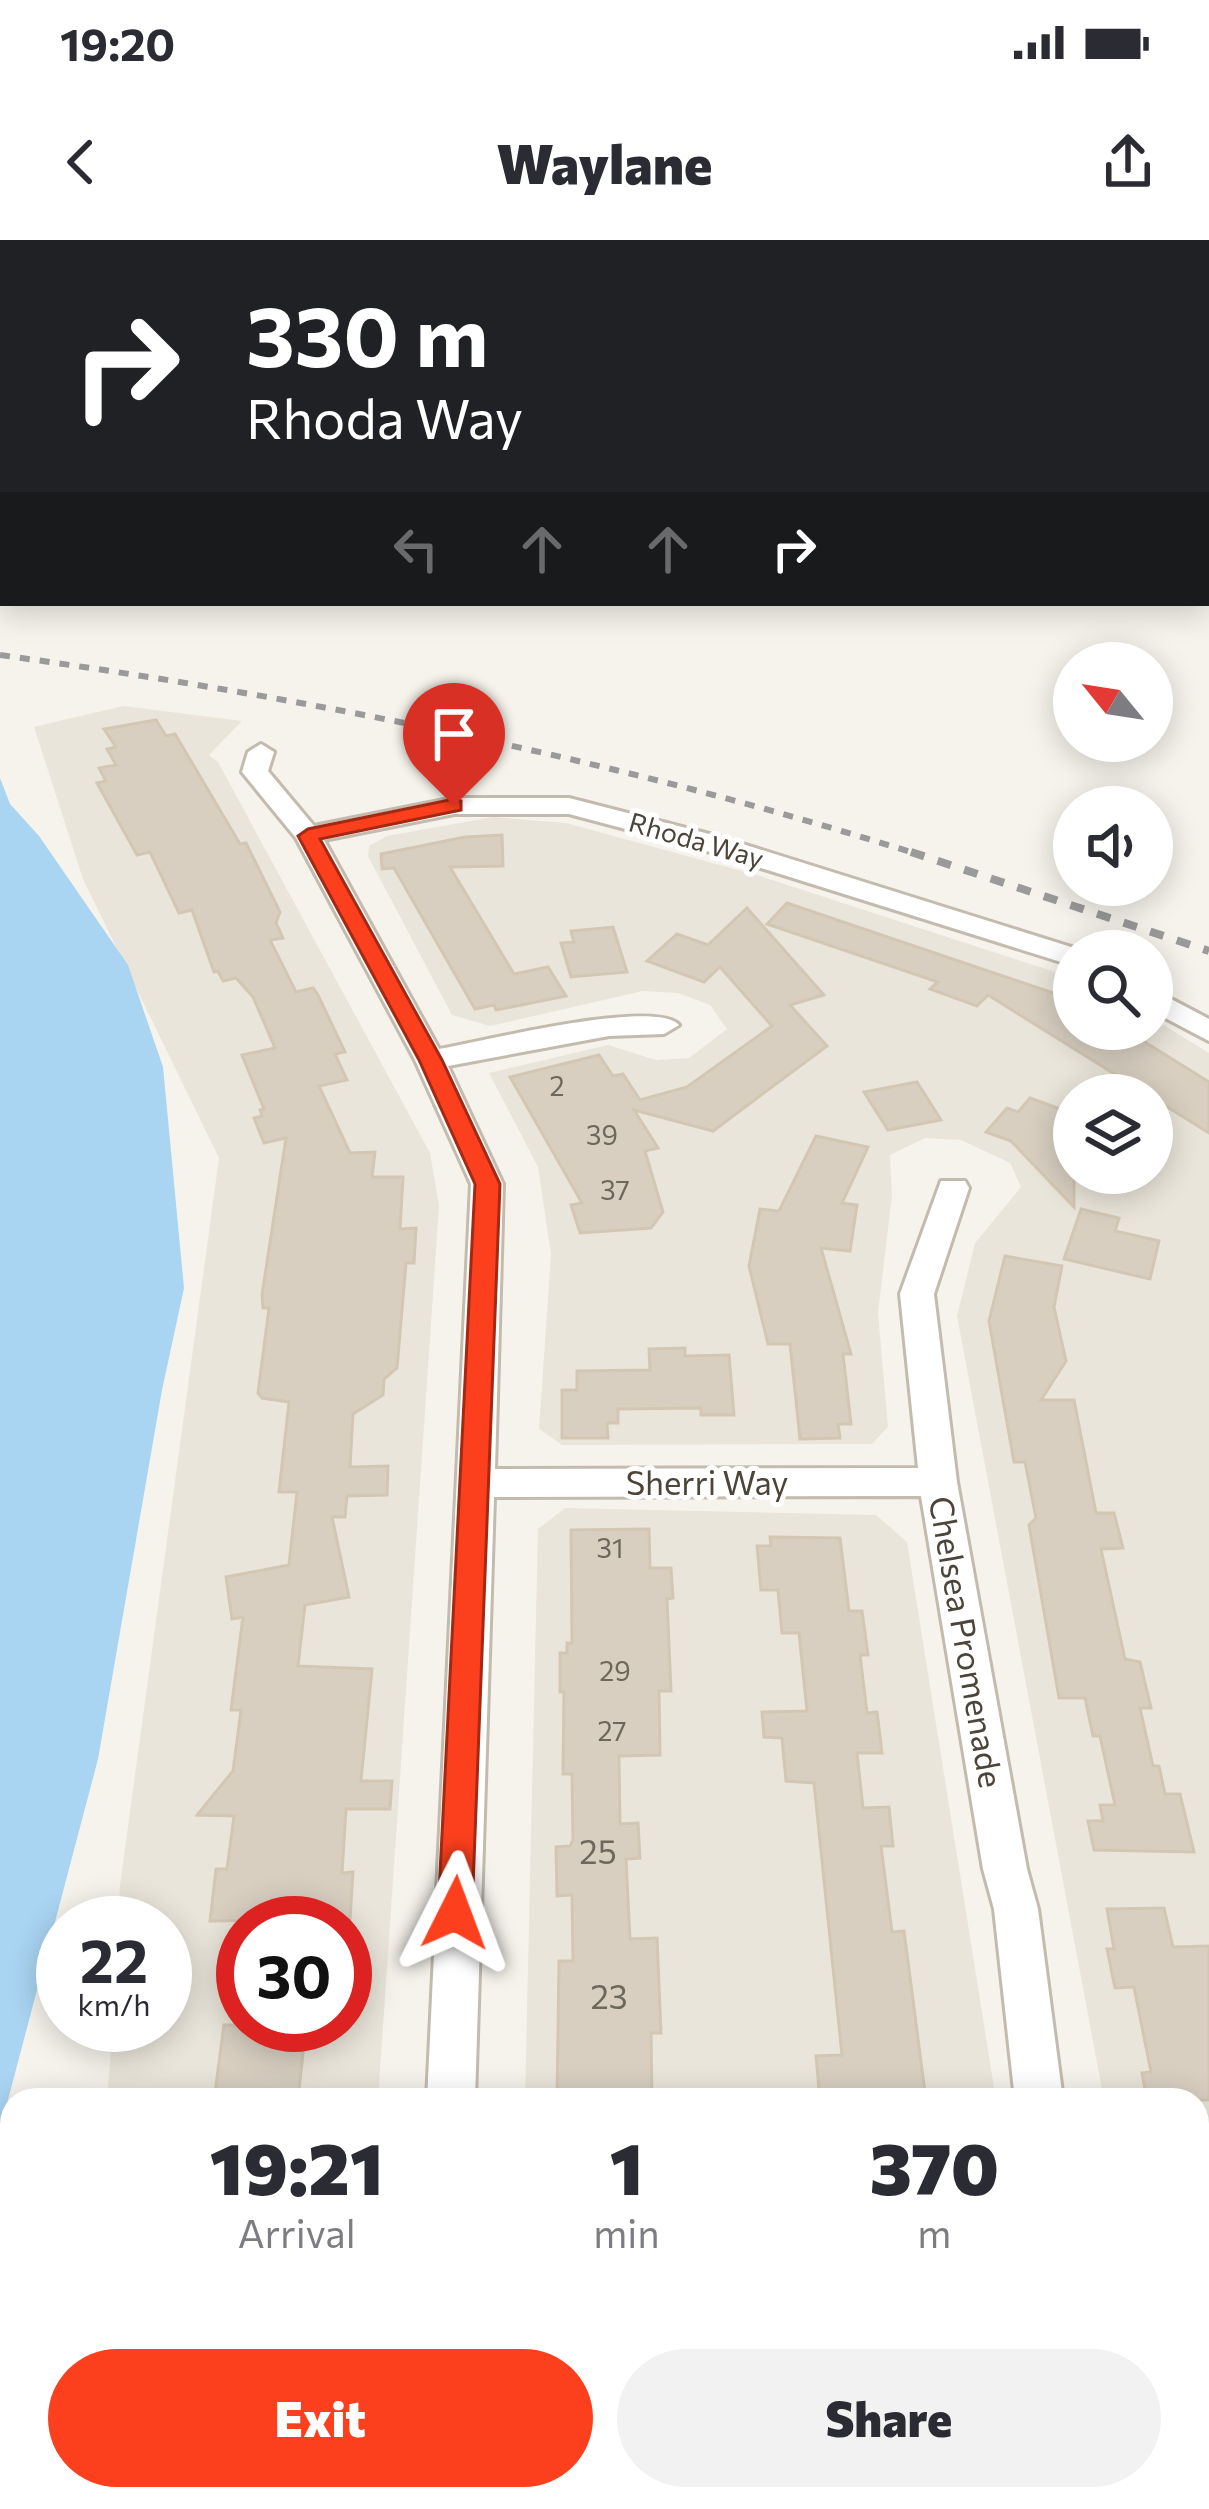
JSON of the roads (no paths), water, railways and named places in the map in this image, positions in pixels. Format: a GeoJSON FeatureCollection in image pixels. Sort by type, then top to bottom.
{"type":"FeatureCollection","features":[{"type":"Feature","properties":{"kind":"street"},"geometry":{"type":"LineString","coordinates":[[261,752],[255,772],[308,836],[430,1060],[488,1184],[451,2088]]}},
{"type":"Feature","properties":{"kind":"street","name":"Rhoda Way"},"geometry":{"type":"LineString","coordinates":[[308,836],[454,806],[569,806],[707,842],[1053,950]]}},
{"type":"Feature","properties":{"kind":"street"},"geometry":{"type":"LineString","coordinates":[[1173,1011],[1209,1032]]}},
{"type":"Feature","properties":{"kind":"street"},"geometry":{"type":"LineString","coordinates":[[430,1060],[610,1027],[664,1025]]}},
{"type":"Feature","properties":{"kind":"street","name":"Chelsea Promenade"},"geometry":{"type":"LineString","coordinates":[[953,1188],[917,1294],[938,1482],[1016,1910],[1038,2088]]}},
{"type":"Feature","properties":{"kind":"street","name":"Sherri Way"},"geometry":{"type":"LineString","coordinates":[[476,1483],[938,1482]]}},
{"type":"Feature","properties":{"kind":"water"},"geometry":{"type":"Polygon","coordinates":[[[0,778],[10,804],[39,836],[128,965],[163,1067],[184,1288],[98,1759],[62,1896],[36,1896],[36,1994],[11,2088],[0,2088],[0,778]]]}},
{"type":"Feature","properties":{"kind":"railway"},"geometry":{"type":"LineString","coordinates":[[0,655],[233,691],[464,736],[694,790],[920,855]]}},
{"type":"Feature","properties":{"kind":"railway"},"geometry":{"type":"LineString","coordinates":[[911,852],[1209,951]]}}]}
